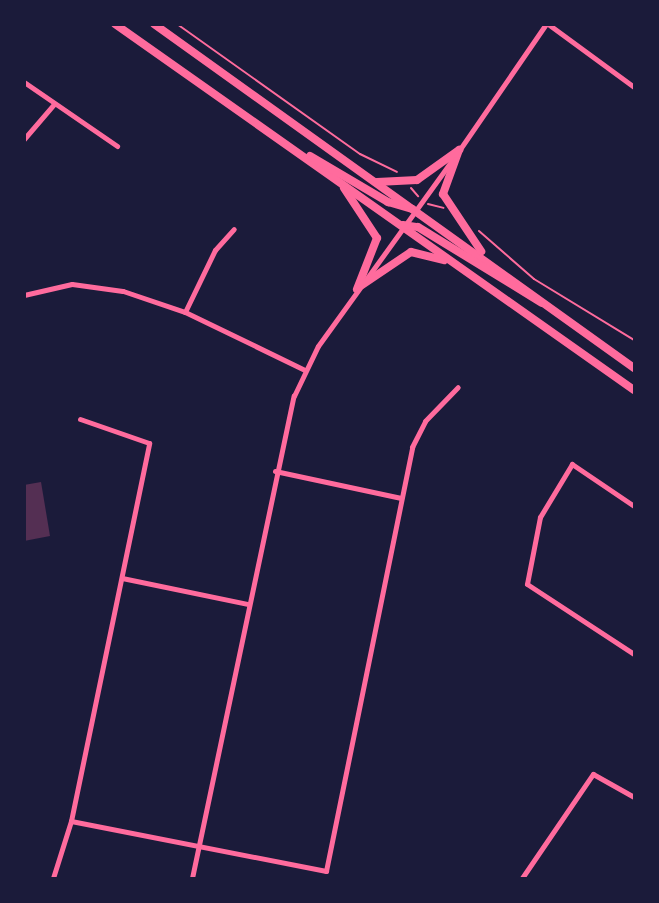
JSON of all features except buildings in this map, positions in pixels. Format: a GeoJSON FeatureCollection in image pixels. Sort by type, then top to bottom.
{"type":"FeatureCollection","features":[{"type":"Feature","properties":{"kind":"main road"},"geometry":{"type":"LineString","coordinates":[[115,24],[635,390]]}},
{"type":"Feature","properties":{"kind":"main road"},"geometry":{"type":"LineString","coordinates":[[154,24],[561,312],[635,368]]}},
{"type":"Feature","properties":{"kind":"main road"},"geometry":{"type":"LineString","coordinates":[[270,135],[388,202],[415,210]]}},
{"type":"Feature","properties":{"kind":"main road"},"geometry":{"type":"LineString","coordinates":[[376,181],[410,183],[459,150]]}},
{"type":"Feature","properties":{"kind":"main road"},"geometry":{"type":"LineString","coordinates":[[459,150],[443,194],[491,262]]}},
{"type":"Feature","properties":{"kind":"main road"},"geometry":{"type":"LineString","coordinates":[[337,180],[377,238],[357,289]]}},
{"type":"Feature","properties":{"kind":"main road"},"geometry":{"type":"LineString","coordinates":[[403,225],[418,227],[561,312]]}},
{"type":"Feature","properties":{"kind":"main road"},"geometry":{"type":"LineString","coordinates":[[357,289],[411,252],[425,251],[465,270]]}},
{"type":"Feature","properties":{"kind":"street"},"geometry":{"type":"LineString","coordinates":[[192,878],[275,471],[305,370],[357,289],[424,200],[547,24],[635,87]]}},
{"type":"Feature","properties":{"kind":"street"},"geometry":{"type":"LineString","coordinates":[[24,82],[117,146]]}},
{"type":"Feature","properties":{"kind":"street"},"geometry":{"type":"LineString","coordinates":[[24,139],[54,104]]}},
{"type":"Feature","properties":{"kind":"street"},"geometry":{"type":"LineString","coordinates":[[185,312],[215,250],[234,229]]}},
{"type":"Feature","properties":{"kind":"street"},"geometry":{"type":"LineString","coordinates":[[24,295],[87,285],[185,312],[305,370]]}},
{"type":"Feature","properties":{"kind":"street"},"geometry":{"type":"LineString","coordinates":[[71,821],[200,844],[326,871],[401,498],[417,434],[458,387]]}},
{"type":"Feature","properties":{"kind":"street"},"geometry":{"type":"LineString","coordinates":[[53,878],[71,821],[149,443],[80,419]]}},
{"type":"Feature","properties":{"kind":"street"},"geometry":{"type":"LineString","coordinates":[[635,506],[572,464],[540,517],[527,584],[635,654]]}},
{"type":"Feature","properties":{"kind":"street"},"geometry":{"type":"LineString","coordinates":[[275,471],[401,498]]}},
{"type":"Feature","properties":{"kind":"street"},"geometry":{"type":"LineString","coordinates":[[122,578],[248,604]]}},
{"type":"Feature","properties":{"kind":"street"},"geometry":{"type":"LineString","coordinates":[[522,878],[593,774],[635,797]]}},
{"type":"Feature","properties":{"kind":"path"},"geometry":{"type":"LineString","coordinates":[[177,24],[360,154],[408,173],[410,183],[424,200],[438,211],[449,205]]}},
{"type":"Feature","properties":{"kind":"path"},"geometry":{"type":"LineString","coordinates":[[472,223],[534,279],[635,340]]}}]}
